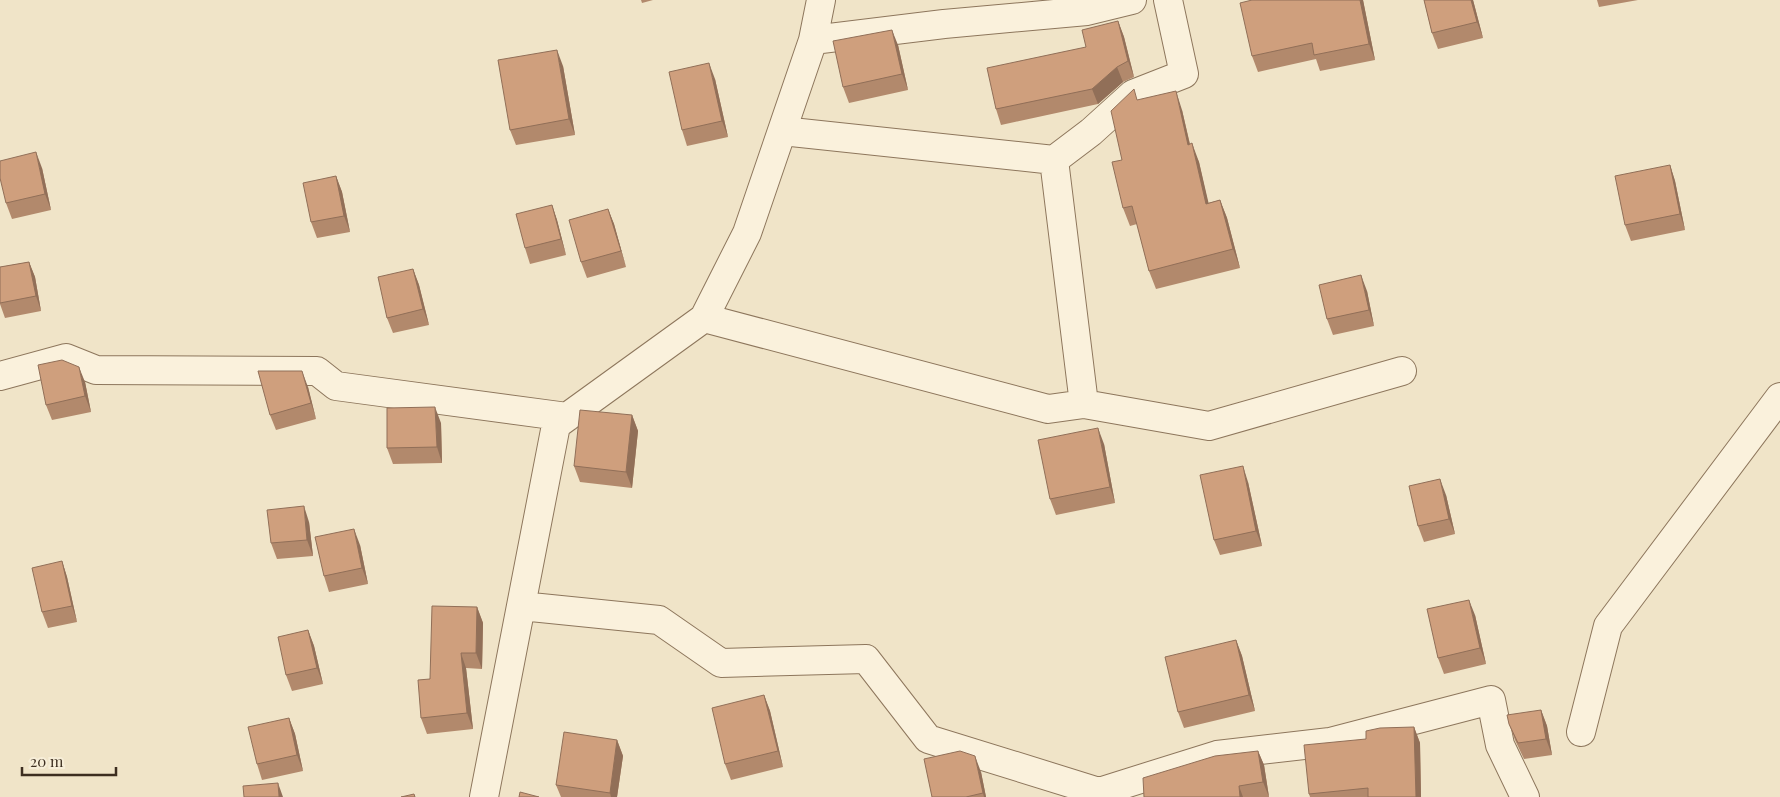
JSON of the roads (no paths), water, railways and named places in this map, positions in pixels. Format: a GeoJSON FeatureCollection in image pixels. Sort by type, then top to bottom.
{"type":"FeatureCollection","features":[{"type":"Feature","properties":{"kind":"street"},"geometry":{"type":"LineString","coordinates":[[484,797],[556,425],[704,318],[747,233],[814,40],[821,0]]}},
{"type":"Feature","properties":{"kind":"street"},"geometry":{"type":"LineString","coordinates":[[814,40],[944,24],[1088,11],[1132,0]]}},
{"type":"Feature","properties":{"kind":"street"},"geometry":{"type":"LineString","coordinates":[[782,131],[1054,160],[1090,132],[1132,94],[1184,74],[1168,0]]}},
{"type":"Feature","properties":{"kind":"street"},"geometry":{"type":"LineString","coordinates":[[1054,160],[1084,404]]}},
{"type":"Feature","properties":{"kind":"street"},"geometry":{"type":"LineString","coordinates":[[704,318],[1048,409],[1084,404],[1209,426],[1402,371]]}},
{"type":"Feature","properties":{"kind":"street"},"geometry":{"type":"LineString","coordinates":[[0,376],[66,358],[96,370],[317,371],[336,386],[567,417]]}},
{"type":"Feature","properties":{"kind":"street"},"geometry":{"type":"LineString","coordinates":[[1580,732],[1608,626],[1780,397]]}},
{"type":"Feature","properties":{"kind":"street"},"geometry":{"type":"LineString","coordinates":[[521,606],[659,620],[721,663],[866,658],[928,739],[1099,792],[1217,754],[1330,742],[1491,700],[1500,745],[1525,797]]}}]}
